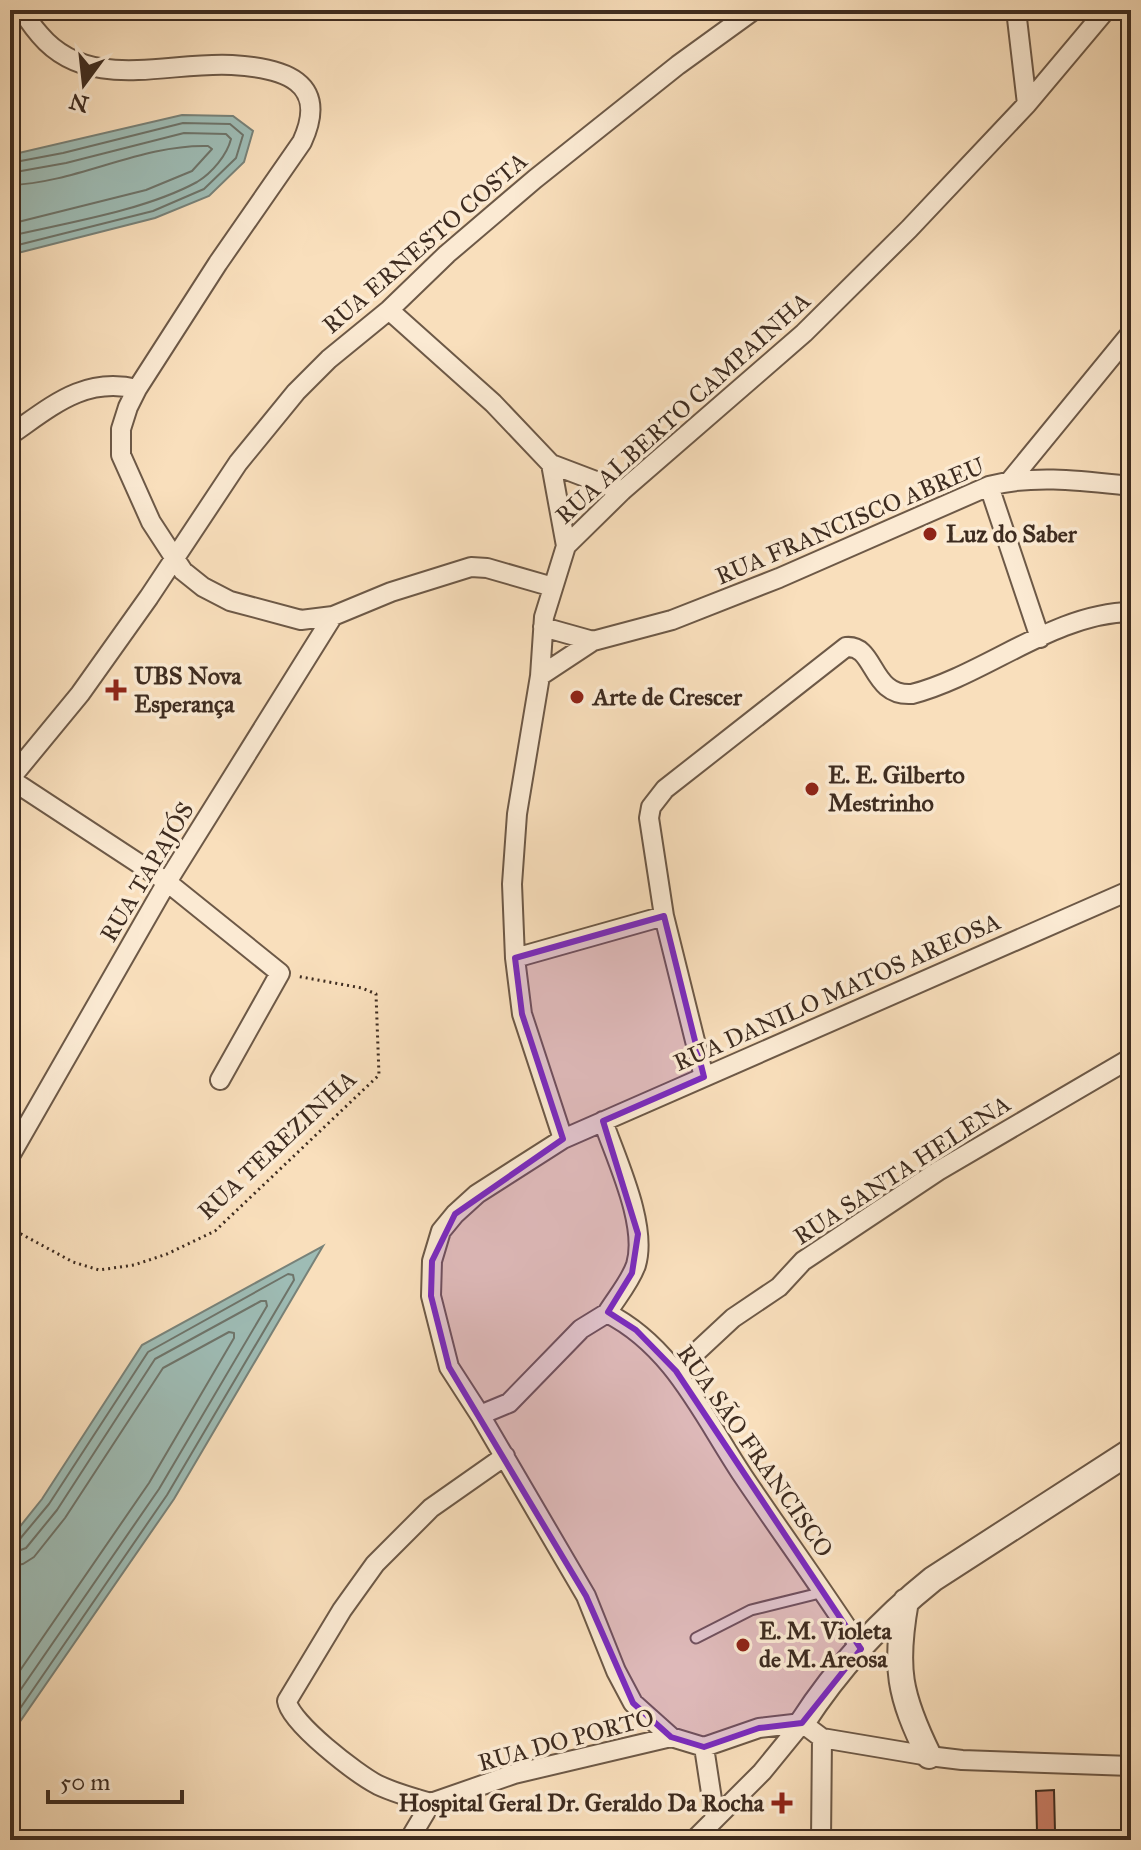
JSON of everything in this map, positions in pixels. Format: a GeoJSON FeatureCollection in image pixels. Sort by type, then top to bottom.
{"type":"FeatureCollection","features":[{"type":"Feature","properties":{"kind":"street"},"geometry":{"type":"LineString","coordinates":[[23,10],[44,40],[59,53],[79,63],[127,71],[231,65],[282,74],[308,91],[311,113],[302,142],[218,263],[137,389],[121,429],[121,455],[140,502],[183,571],[203,587],[230,601],[301,620],[333,616],[391,592],[471,567],[487,568],[553,587]]}},
{"type":"Feature","properties":{"kind":"street","name":"RUA ERNESTO COSTA"},"geometry":{"type":"LineString","coordinates":[[10,779],[80,694],[238,463],[273,419],[329,359],[389,310],[447,254],[535,179],[678,65],[754,10]]}},
{"type":"Feature","properties":{"kind":"street"},"geometry":{"type":"LineString","coordinates":[[1016,10],[1027,104]]}},
{"type":"Feature","properties":{"kind":"street","name":"RUA ALBERTO CAMPAINHA"},"geometry":{"type":"LineString","coordinates":[[563,1139],[522,1014],[515,958],[512,884],[517,814],[540,676],[543,627],[566,546],[622,491],[804,333],[909,229],[1027,104],[1106,10]]}},
{"type":"Feature","properties":{"kind":"street"},"geometry":{"type":"LineString","coordinates":[[389,310],[493,403],[551,464],[622,491]]}},
{"type":"Feature","properties":{"kind":"street"},"geometry":{"type":"LineString","coordinates":[[1009,482],[1131,333]]}},
{"type":"Feature","properties":{"kind":"street"},"geometry":{"type":"LineString","coordinates":[[10,435],[79,391],[101,385],[137,389]]}},
{"type":"Feature","properties":{"kind":"street"},"geometry":{"type":"LineString","coordinates":[[551,464],[566,546]]}},
{"type":"Feature","properties":{"kind":"street","name":"RUA FRANCISCO ABREU"},"geometry":{"type":"LineString","coordinates":[[540,676],[593,641],[672,620],[779,578],[989,486],[1058,479],[1131,486]]}},
{"type":"Feature","properties":{"kind":"street"},"geometry":{"type":"LineString","coordinates":[[989,486],[1040,638]]}},
{"type":"Feature","properties":{"kind":"street"},"geometry":{"type":"LineString","coordinates":[[704,1077],[664,916],[649,818],[651,807],[665,789],[846,647],[858,649],[887,689],[903,695],[924,691],[1085,620],[1131,612]]}},
{"type":"Feature","properties":{"kind":"street","name":"RUA TAPAJÓS"},"geometry":{"type":"LineString","coordinates":[[10,1156],[167,882],[333,616]]}},
{"type":"Feature","properties":{"kind":"street"},"geometry":{"type":"LineString","coordinates":[[543,627],[593,641]]}},
{"type":"Feature","properties":{"kind":"street"},"geometry":{"type":"LineString","coordinates":[[10,779],[167,882],[280,973],[220,1080]]}},
{"type":"Feature","properties":{"kind":"street","name":"RUA DANILO MATOS AREOSA"},"geometry":{"type":"LineString","coordinates":[[563,1139],[1131,890]]}},
{"type":"Feature","properties":{"kind":"street"},"geometry":{"type":"LineString","coordinates":[[515,958],[664,916]]}},
{"type":"Feature","properties":{"kind":"street","name":"RUA SANTA HELENA"},"geometry":{"type":"LineString","coordinates":[[676,1371],[733,1318],[779,1287],[803,1261],[938,1171],[1131,1058]]}},
{"type":"Feature","properties":{"kind":"street"},"geometry":{"type":"LineString","coordinates":[[480,1415],[509,1403],[581,1329],[607,1313],[632,1273],[639,1251],[638,1234],[603,1121]]}},
{"type":"Feature","properties":{"kind":"street"},"geometry":{"type":"LineString","coordinates":[[563,1139],[477,1194],[455,1214],[441,1231],[432,1261],[431,1296],[449,1367],[586,1596],[616,1671],[633,1703],[671,1737]]}},
{"type":"Feature","properties":{"kind":"street","name":"RUA SÃO FRANCISCO"},"geometry":{"type":"LineString","coordinates":[[607,1313],[636,1330],[676,1371],[861,1649]]}},
{"type":"Feature","properties":{"kind":"street"},"geometry":{"type":"LineString","coordinates":[[694,1840],[762,1772],[802,1723],[823,1690],[906,1601],[933,1579],[1131,1451]]}},
{"type":"Feature","properties":{"kind":"street"},"geometry":{"type":"LineString","coordinates":[[409,1840],[431,1803],[378,1785],[348,1766],[293,1716],[287,1701],[342,1610],[375,1564],[431,1508],[505,1456]]}},
{"type":"Feature","properties":{"kind":"street"},"geometry":{"type":"LineString","coordinates":[[906,1601],[899,1648],[902,1689],[911,1719],[929,1756]]}},
{"type":"Feature","properties":{"kind":"street"},"geometry":{"type":"LineString","coordinates":[[715,1819],[704,1747],[759,1728],[802,1723],[822,1738],[962,1760],[1131,1766]]}},
{"type":"Feature","properties":{"kind":"street","name":"RUA DO PORTO"},"geometry":{"type":"LineString","coordinates":[[431,1803],[514,1774],[671,1737],[704,1747]]}},
{"type":"Feature","properties":{"kind":"street"},"geometry":{"type":"LineString","coordinates":[[821,1840],[822,1738]]}},
{"type":"Feature","properties":{"kind":"lane"},"geometry":{"type":"LineString","coordinates":[[696,1638],[751,1610],[824,1592]]}},
{"type":"Feature","properties":{"kind":"path","name":"RUA TEREZINHA"},"geometry":{"type":"LineString","coordinates":[[10,1228],[73,1262],[99,1270],[134,1265],[167,1254],[215,1231],[379,1075],[376,994],[362,988],[280,973]]}},
{"type":"Feature","properties":{"kind":"highlighted area"},"geometry":{"type":"Polygon","coordinates":[[[664,916],[704,1077],[603,1121],[638,1234],[632,1273],[608,1312],[636,1330],[676,1371],[861,1649],[802,1723],[759,1728],[704,1747],[671,1737],[633,1703],[586,1596],[449,1367],[431,1296],[432,1261],[455,1214],[563,1139],[522,1014],[515,958],[664,916]]]}},
{"type":"Feature","properties":{"kind":"water"},"geometry":{"type":"Polygon","coordinates":[[[182,115],[233,116],[253,131],[244,162],[209,196],[155,218],[10,255],[10,155],[182,115]]]}},
{"type":"Feature","properties":{"kind":"water"},"geometry":{"type":"Polygon","coordinates":[[[323,1246],[174,1499],[10,1736],[10,1539],[42,1499],[142,1345],[323,1246]]]}},
{"type":"Feature","properties":{"kind":"building"},"geometry":{"type":"Polygon","coordinates":[[[1054,1790],[1055,1831],[1037,1832],[1036,1791],[1054,1790]]]}},
{"type":"Feature","properties":{"kind":"place","name":"Luz do Saber"},"geometry":{"type":"Point","coordinates":[930,534]}},
{"type":"Feature","properties":{"kind":"place","name":"UBS Nova Esperança"},"geometry":{"type":"Point","coordinates":[116,690]}},
{"type":"Feature","properties":{"kind":"place","name":"Arte de Crescer"},"geometry":{"type":"Point","coordinates":[577,697]}},
{"type":"Feature","properties":{"kind":"place","name":"E. E. Gilberto Mestrinho"},"geometry":{"type":"Point","coordinates":[812,789]}},
{"type":"Feature","properties":{"kind":"place","name":"E. M. Violeta de M. Areosa"},"geometry":{"type":"Point","coordinates":[743,1645]}},
{"type":"Feature","properties":{"kind":"place","name":"Hospital Geral Dr. Geraldo Da Rocha"},"geometry":{"type":"Point","coordinates":[782,1803]}}]}
